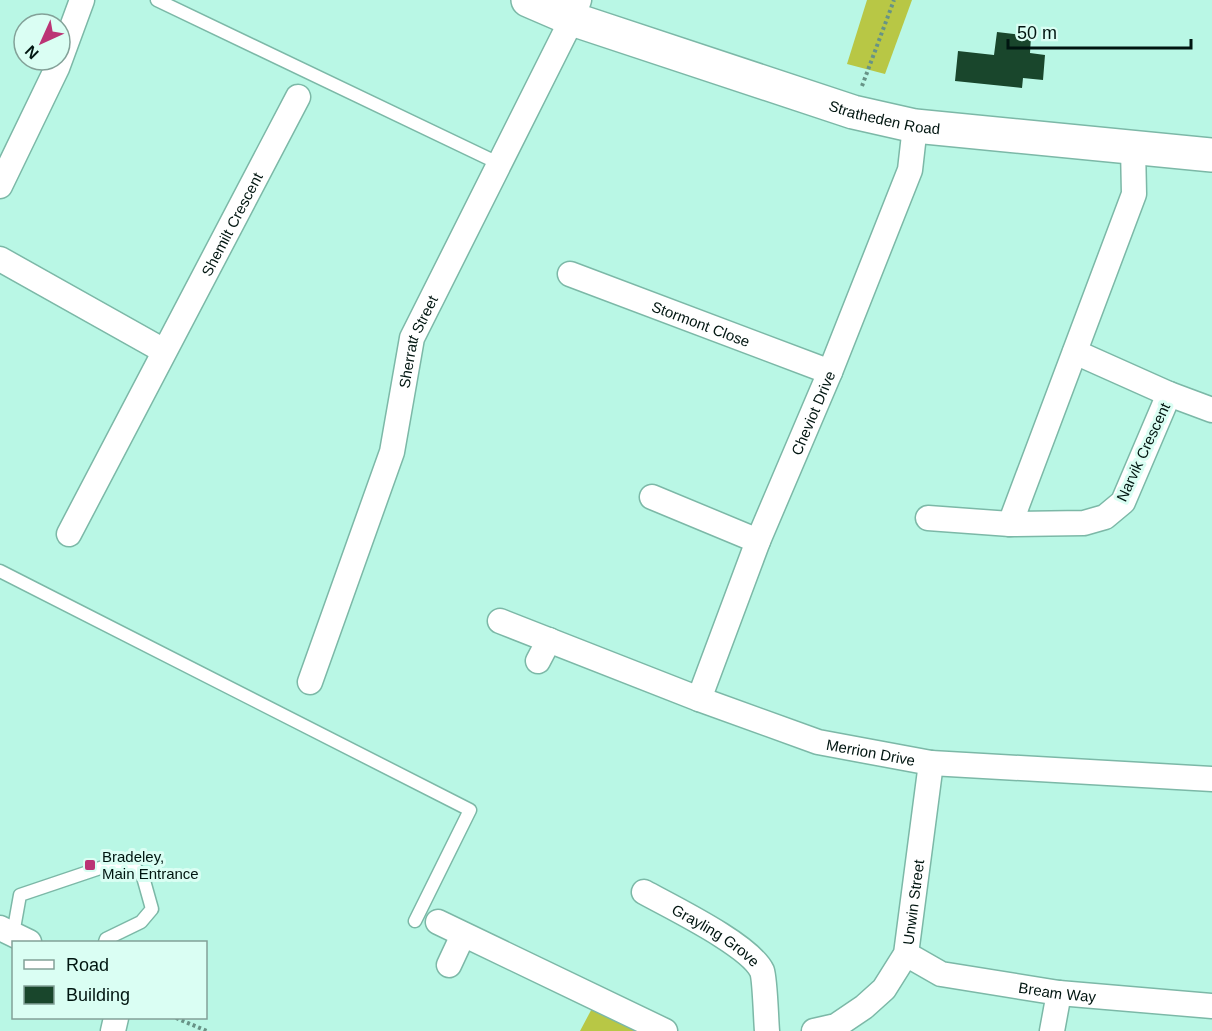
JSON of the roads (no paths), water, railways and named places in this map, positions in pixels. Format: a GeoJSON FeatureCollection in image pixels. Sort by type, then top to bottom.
{"type":"FeatureCollection","features":[{"type":"Feature","properties":{"kind":"street"},"geometry":{"type":"LineString","coordinates":[[0,186],[57,68],[82,0]]}},
{"type":"Feature","properties":{"kind":"street","name":"Stratheden Road"},"geometry":{"type":"LineString","coordinates":[[528,0],[576,9],[853,112],[915,126],[1212,155]]}},
{"type":"Feature","properties":{"kind":"street","name":"Sherratt Street"},"geometry":{"type":"LineString","coordinates":[[310,682],[392,452],[412,338],[576,9]]}},
{"type":"Feature","properties":{"kind":"street","name":"Shemilt Crescent"},"geometry":{"type":"LineString","coordinates":[[69,534],[298,97]]}},
{"type":"Feature","properties":{"kind":"street","name":"Cheviot Drive"},"geometry":{"type":"LineString","coordinates":[[699,699],[758,541],[830,372],[910,170],[915,126]]}},
{"type":"Feature","properties":{"kind":"street"},"geometry":{"type":"LineString","coordinates":[[1010,524],[1134,194],[1133,147]]}},
{"type":"Feature","properties":{"kind":"street"},"geometry":{"type":"LineString","coordinates":[[0,259],[164,351]]}},
{"type":"Feature","properties":{"kind":"street","name":"Stormont Close"},"geometry":{"type":"LineString","coordinates":[[569,276],[830,372]]}},
{"type":"Feature","properties":{"kind":"street","name":"Narvik Crescent"},"geometry":{"type":"LineString","coordinates":[[1075,352],[1170,394],[1210,405]]}},
{"type":"Feature","properties":{"kind":"street","name":"Narvik Crescent"},"geometry":{"type":"LineString","coordinates":[[928,518],[1010,524],[1084,523],[1105,517],[1123,502],[1170,394]]}},
{"type":"Feature","properties":{"kind":"street"},"geometry":{"type":"LineString","coordinates":[[652,497],[758,541]]}},
{"type":"Feature","properties":{"kind":"street","name":"Merrion Drive"},"geometry":{"type":"LineString","coordinates":[[500,621],[544,651],[699,699],[818,742],[931,763],[1212,779]]}},
{"type":"Feature","properties":{"kind":"street","name":"Unwin Street"},"geometry":{"type":"LineString","coordinates":[[814,1031],[836,1026],[864,1007],[884,989],[906,954],[931,763]]}},
{"type":"Feature","properties":{"kind":"street","name":"Grayling Grove"},"geometry":{"type":"LineString","coordinates":[[644,892],[724,937],[748,955],[762,972],[767,1031]]}},
{"type":"Feature","properties":{"kind":"street"},"geometry":{"type":"LineString","coordinates":[[426,921],[463,935],[665,1031]]}},
{"type":"Feature","properties":{"kind":"street"},"geometry":{"type":"LineString","coordinates":[[449,965],[463,935]]}},
{"type":"Feature","properties":{"kind":"street","name":"Bream Way"},"geometry":{"type":"LineString","coordinates":[[906,954],[941,974],[1059,993],[1212,1006]]}},
{"type":"Feature","properties":{"kind":"street"},"geometry":{"type":"LineString","coordinates":[[1052,1031],[1059,993]]}},
{"type":"Feature","properties":{"kind":"lane"},"geometry":{"type":"LineString","coordinates":[[157,0],[500,164]]}},
{"type":"Feature","properties":{"kind":"lane"},"geometry":{"type":"LineString","coordinates":[[0,571],[470,810],[426,921]]}},
{"type":"Feature","properties":{"kind":"lane"},"geometry":{"type":"LineString","coordinates":[[14,935],[20,896],[118,862],[135,868],[143,876],[152,909],[141,922],[105,941]]}},
{"type":"Feature","properties":{"kind":"place","name":"Bradeley, Main Entrance"},"geometry":{"type":"Point","coordinates":[90,865]}}]}
